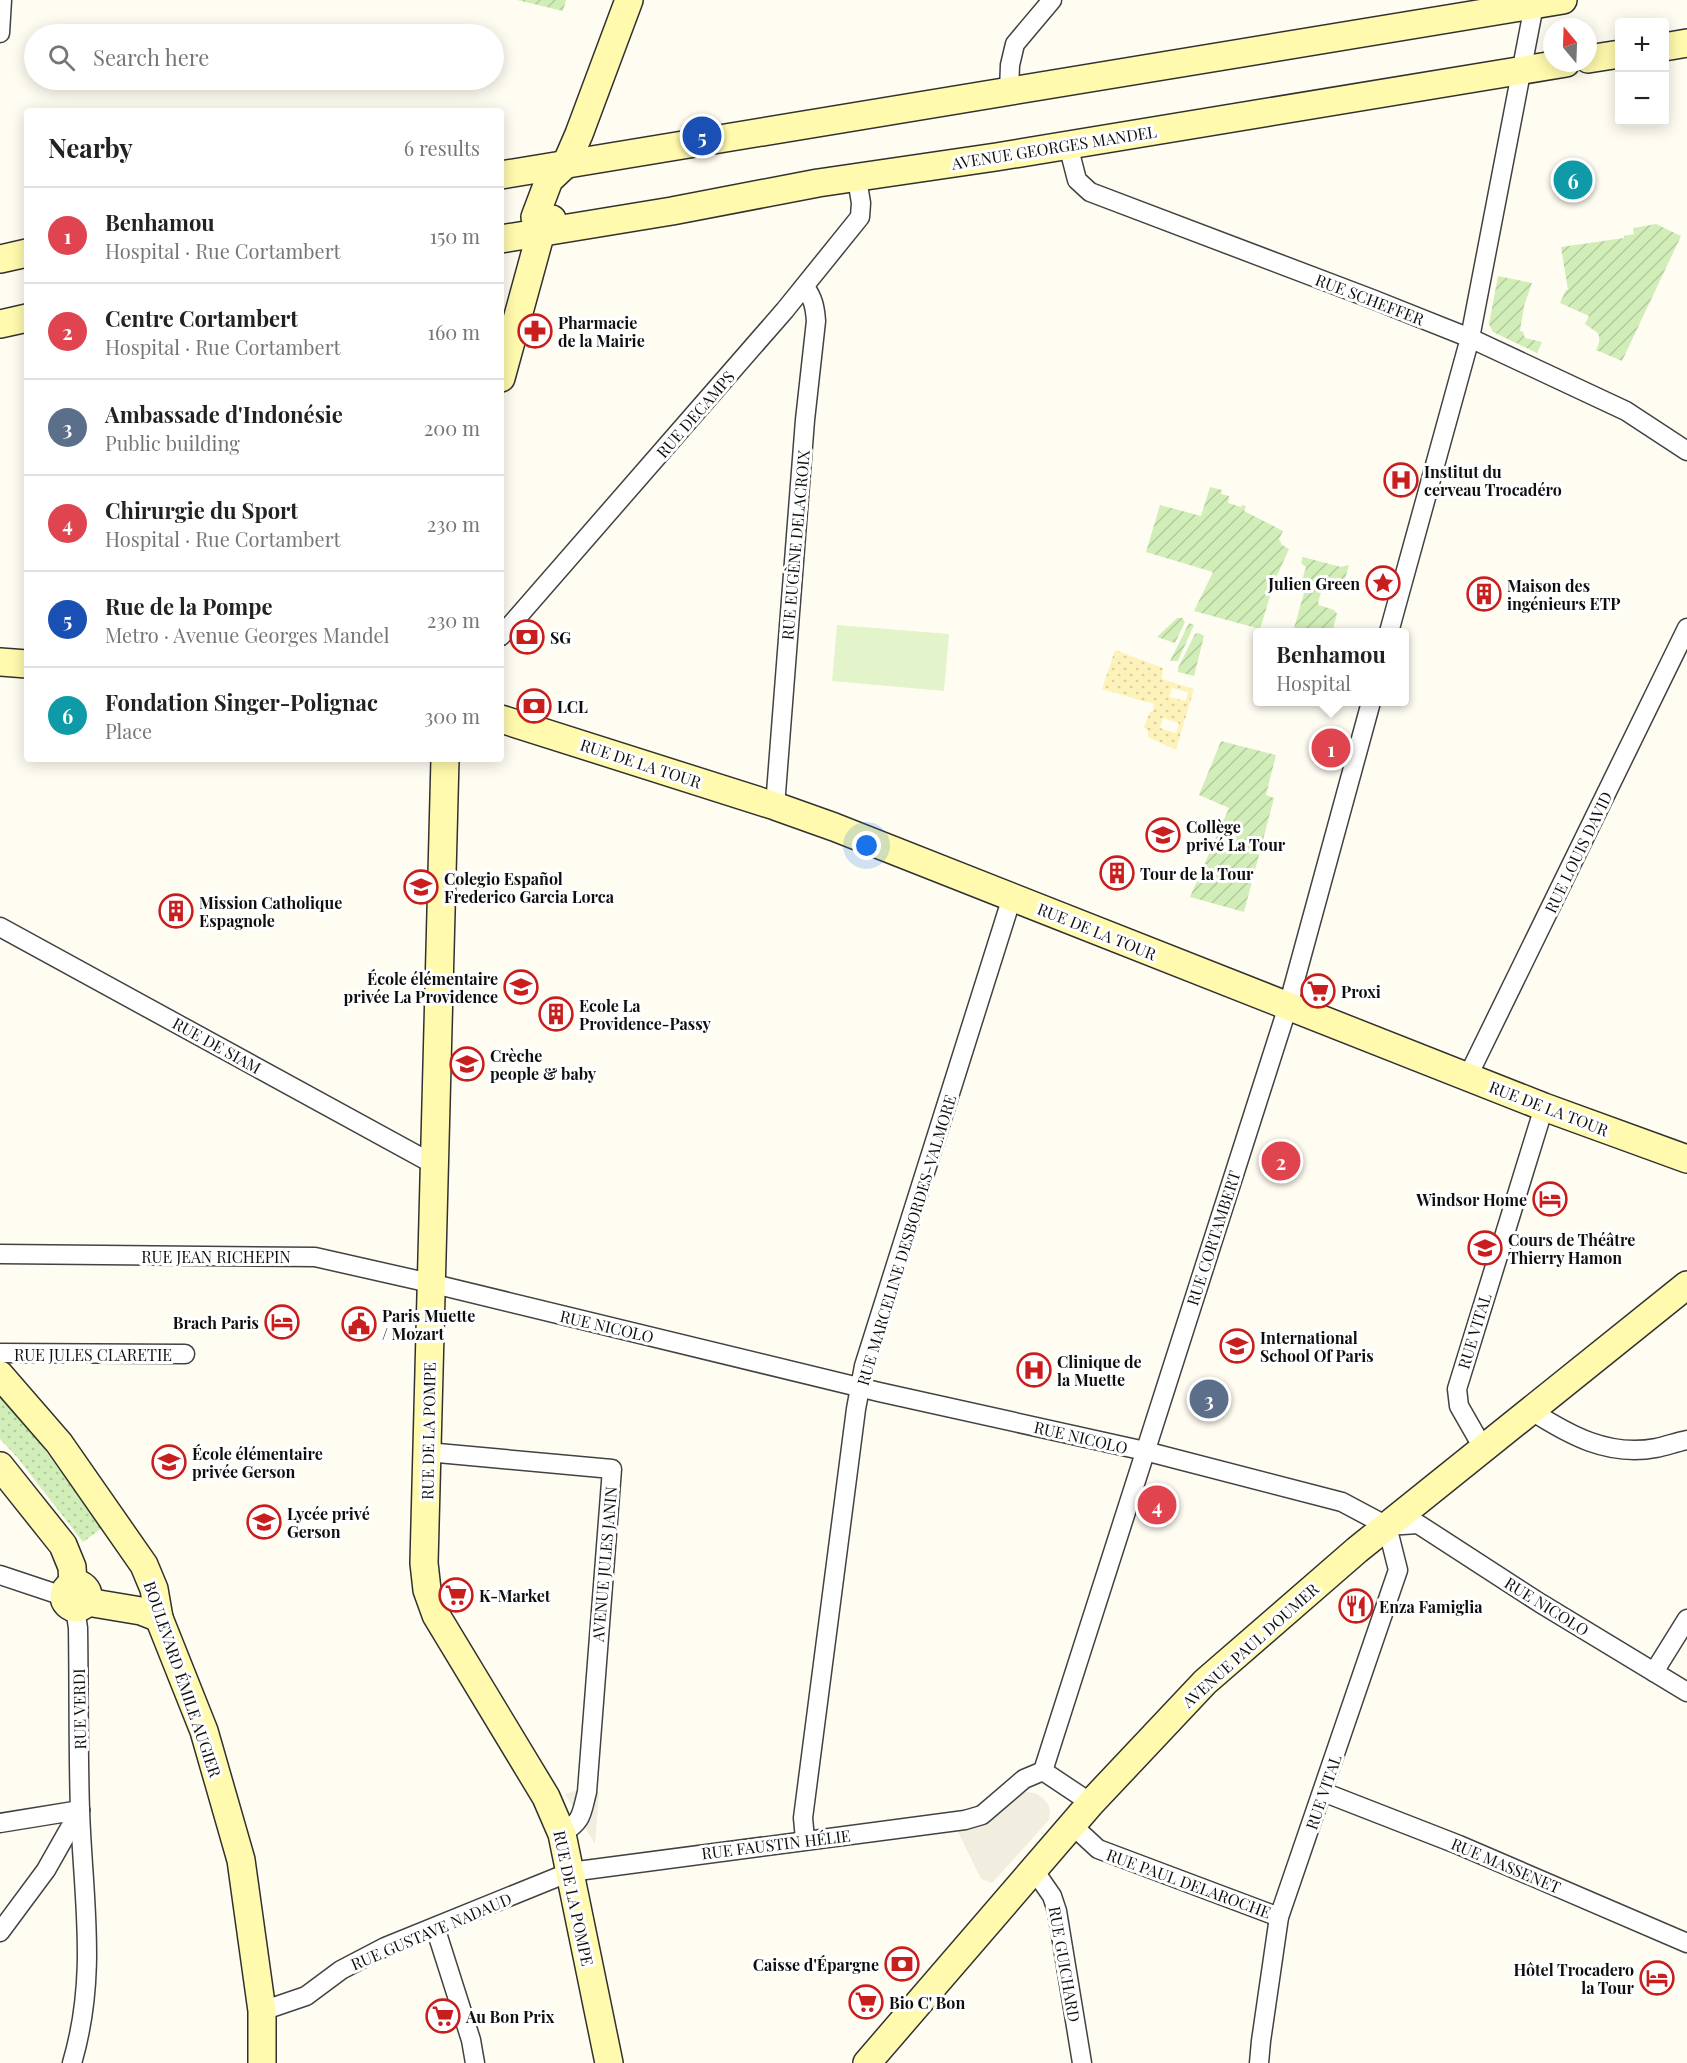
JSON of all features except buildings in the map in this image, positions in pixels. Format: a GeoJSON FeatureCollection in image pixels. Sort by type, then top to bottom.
{"type":"FeatureCollection","features":[{"type":"Feature","properties":{"kind":"street"},"geometry":{"type":"LineString","coordinates":[[0,33],[2,0]]}},
{"type":"Feature","properties":{"kind":"street"},"geometry":{"type":"LineString","coordinates":[[504,367],[541,232],[535,217],[549,180],[566,164],[586,118],[629,0]]}},
{"type":"Feature","properties":{"kind":"street"},"geometry":{"type":"LineString","coordinates":[[1009,91],[1010,65],[1015,44],[1052,0]]}},
{"type":"Feature","properties":{"kind":"street"},"geometry":{"type":"LineString","coordinates":[[504,174],[1534,2],[1563,0]]}},
{"type":"Feature","properties":{"kind":"street"},"geometry":{"type":"LineString","coordinates":[[1390,628],[1470,338],[1534,2]]}},
{"type":"Feature","properties":{"kind":"street"},"geometry":{"type":"LineString","coordinates":[[1669,45],[1687,43]]}},
{"type":"Feature","properties":{"kind":"street"},"geometry":{"type":"LineString","coordinates":[[1597,58],[1615,55]]}},
{"type":"Feature","properties":{"kind":"street","name":"AVENUE GEORGES MANDEL"},"geometry":{"type":"LineString","coordinates":[[504,238],[672,211],[818,183],[1068,146],[1543,66]]}},
{"type":"Feature","properties":{"kind":"street","name":"RUE SCHEFFER"},"geometry":{"type":"LineString","coordinates":[[1068,146],[1077,180],[1090,192],[1470,338],[1626,411],[1687,451]]}},
{"type":"Feature","properties":{"kind":"street","name":"RUE DECAMPS"},"geometry":{"type":"LineString","coordinates":[[504,633],[805,287],[860,217],[861,202],[856,178]]}},
{"type":"Feature","properties":{"kind":"street"},"geometry":{"type":"LineString","coordinates":[[0,259],[24,254]]}},
{"type":"Feature","properties":{"kind":"street","name":"RUE EUGÈNE DELACROIX"},"geometry":{"type":"LineString","coordinates":[[775,806],[805,420],[816,321],[815,305],[805,287]]}},
{"type":"Feature","properties":{"kind":"street"},"geometry":{"type":"LineString","coordinates":[[0,324],[24,319]]}},
{"type":"Feature","properties":{"kind":"street","name":"RUE LOUIS DAVID"},"geometry":{"type":"LineString","coordinates":[[1468,1076],[1687,628]]}},
{"type":"Feature","properties":{"kind":"street"},"geometry":{"type":"LineString","coordinates":[[0,662],[24,664]]}},
{"type":"Feature","properties":{"kind":"street","name":"RUE CORTAMBERT"},"geometry":{"type":"LineString","coordinates":[[1043,1771],[1288,1006],[1370,706]]}},
{"type":"Feature","properties":{"kind":"street","name":"RUE DE LA TOUR"},"geometry":{"type":"LineString","coordinates":[[504,720],[834,827],[1544,1107],[1687,1159]]}},
{"type":"Feature","properties":{"kind":"street","name":"RUE DE LA POMPE"},"geometry":{"type":"LineString","coordinates":[[445,762],[430,1283],[424,1563],[427,1590],[436,1615],[546,1797],[562,1834],[609,2063]]}},
{"type":"Feature","properties":{"kind":"street","name":"RUE MARCELINE DESBORDES-VALMORE"},"geometry":{"type":"LineString","coordinates":[[805,1839],[803,1818],[864,1366],[1012,897]]}},
{"type":"Feature","properties":{"kind":"street","name":"RUE DE SIAM"},"geometry":{"type":"LineString","coordinates":[[0,927],[435,1165]]}},
{"type":"Feature","properties":{"kind":"street","name":"RUE VITAL"},"geometry":{"type":"LineString","coordinates":[[1483,1448],[1459,1406],[1456,1389],[1544,1107]]}},
{"type":"Feature","properties":{"kind":"street","name":"RUE JEAN RICHEPIN"},"geometry":{"type":"LineString","coordinates":[[0,1254],[315,1257],[430,1283]]}},
{"type":"Feature","properties":{"kind":"street","name":"RUE NICOLO"},"geometry":{"type":"LineString","coordinates":[[430,1283],[860,1387],[1145,1451],[1342,1502],[1387,1526],[1418,1524],[1540,1603],[1687,1692]]}},
{"type":"Feature","properties":{"kind":"street","name":"AVENUE PAUL DOUMER"},"geometry":{"type":"LineString","coordinates":[[867,2063],[1091,1803],[1205,1682],[1387,1526],[1687,1285]]}},
{"type":"Feature","properties":{"kind":"street","name":"RUE JULES CLARETIE"},"geometry":{"type":"LineString","coordinates":[[0,1353],[185,1354]]}},
{"type":"Feature","properties":{"kind":"street","name":"BOULEVARD ÉMILE AUGIER"},"geometry":{"type":"LineString","coordinates":[[0,1375],[59,1443],[144,1565],[153,1588],[159,1618],[204,1731],[241,1860],[262,2011],[261,2063]]}},
{"type":"Feature","properties":{"kind":"street"},"geometry":{"type":"LineString","coordinates":[[1530,1410],[1555,1426],[1596,1446],[1624,1450],[1654,1448],[1687,1440]]}},
{"type":"Feature","properties":{"kind":"street","name":"AVENUE JULES JANIN"},"geometry":{"type":"LineString","coordinates":[[427,1452],[612,1469],[587,1792],[580,1819],[576,1825],[562,1834]]}},
{"type":"Feature","properties":{"kind":"street"},"geometry":{"type":"LineString","coordinates":[[0,1466],[63,1545],[72,1567],[75,1598]]}},
{"type":"Feature","properties":{"kind":"street","name":"RUE VITAL"},"geometry":{"type":"LineString","coordinates":[[1259,2063],[1279,1917],[1398,1570],[1387,1526]]}},
{"type":"Feature","properties":{"kind":"street"},"geometry":{"type":"LineString","coordinates":[[0,1575],[75,1598],[141,1611],[159,1618]]}},
{"type":"Feature","properties":{"kind":"street","name":"RUE VERDI"},"geometry":{"type":"LineString","coordinates":[[72,2063],[84,2013],[87,1980],[87,1898],[80,1810],[78,1639],[75,1598]]}},
{"type":"Feature","properties":{"kind":"street"},"geometry":{"type":"LineString","coordinates":[[1654,1672],[1687,1619]]}},
{"type":"Feature","properties":{"kind":"street"},"geometry":{"type":"LineString","coordinates":[[1043,1771],[1091,1803]]}},
{"type":"Feature","properties":{"kind":"street","name":"RUE FAUSTIN HÉLIE"},"geometry":{"type":"LineString","coordinates":[[570,1872],[805,1839],[965,1820],[981,1815],[1024,1779],[1043,1771]]}},
{"type":"Feature","properties":{"kind":"street","name":"RUE MASSENET"},"geometry":{"type":"LineString","coordinates":[[1323,1791],[1459,1845],[1687,1943]]}},
{"type":"Feature","properties":{"kind":"street"},"geometry":{"type":"LineString","coordinates":[[0,1823],[80,1810]]}},
{"type":"Feature","properties":{"kind":"street"},"geometry":{"type":"LineString","coordinates":[[0,1932],[46,1870],[80,1810]]}},
{"type":"Feature","properties":{"kind":"street","name":"RUE PAUL DELAROCHE"},"geometry":{"type":"LineString","coordinates":[[1072,1825],[1098,1849],[1279,1917]]}},
{"type":"Feature","properties":{"kind":"street","name":"RUE GUICHARD"},"geometry":{"type":"LineString","coordinates":[[1034,1870],[1052,1896],[1057,1911],[1082,2063]]}},
{"type":"Feature","properties":{"kind":"street","name":"RUE GUSTAVE NADAUD"},"geometry":{"type":"LineString","coordinates":[[262,2011],[306,1995],[341,1970],[385,1947],[570,1872]]}},
{"type":"Feature","properties":{"kind":"street"},"geometry":{"type":"LineString","coordinates":[[435,1927],[471,2040],[475,2063]]}},
{"type":"Feature","properties":{"kind":"green space"},"geometry":{"type":"Polygon","coordinates":[[[517,0],[566,0],[563,11],[517,0]]]}},
{"type":"Feature","properties":{"kind":"green space"},"geometry":{"type":"Polygon","coordinates":[[[1656,224],[1681,236],[1622,361],[1596,350],[1599,337],[1585,324],[1589,316],[1560,303],[1568,290],[1561,247],[1624,238],[1624,236],[1634,234],[1633,228],[1656,224]]]}},
{"type":"Feature","properties":{"kind":"green space"},"geometry":{"type":"Polygon","coordinates":[[[1498,276],[1532,283],[1524,306],[1520,331],[1523,332],[1525,338],[1542,342],[1537,353],[1493,332],[1489,324],[1498,276]]]}},
{"type":"Feature","properties":{"kind":"green space"},"geometry":{"type":"Polygon","coordinates":[[[1210,487],[1222,490],[1221,494],[1229,496],[1228,503],[1241,507],[1246,506],[1244,511],[1283,531],[1279,539],[1282,545],[1289,549],[1275,580],[1260,628],[1194,611],[1213,572],[1146,552],[1160,505],[1201,516],[1210,487]]]}},
{"type":"Feature","properties":{"kind":"green space"},"geometry":{"type":"Polygon","coordinates":[[[1303,557],[1341,567],[1349,565],[1343,586],[1325,581],[1318,602],[1319,605],[1334,610],[1337,614],[1333,628],[1294,628],[1305,589],[1300,587],[1306,567],[1301,563],[1303,557]]]}},
{"type":"Feature","properties":{"kind":"green space"},"geometry":{"type":"Polygon","coordinates":[[[1177,618],[1182,618],[1185,622],[1175,643],[1157,637],[1177,618]]]}},
{"type":"Feature","properties":{"kind":"green space"},"geometry":{"type":"Polygon","coordinates":[[[1189,623],[1194,625],[1178,661],[1170,661],[1189,623]]]}},
{"type":"Feature","properties":{"kind":"green space"},"geometry":{"type":"Polygon","coordinates":[[[837,625],[949,634],[944,691],[832,681],[837,625]]]}},
{"type":"Feature","properties":{"kind":"green space"},"geometry":{"type":"Polygon","coordinates":[[[1199,633],[1204,636],[1194,676],[1178,672],[1195,634],[1199,633]]]}},
{"type":"Feature","properties":{"kind":"green space"},"geometry":{"type":"Polygon","coordinates":[[[1221,741],[1276,755],[1266,795],[1274,798],[1244,912],[1190,897],[1229,808],[1199,795],[1221,741]]]}},
{"type":"Feature","properties":{"kind":"green space"},"geometry":{"type":"Polygon","coordinates":[[[0,1397],[53,1461],[102,1528],[83,1542],[17,1457],[0,1439],[0,1397]]]}},
{"type":"Feature","properties":{"kind":"sand"},"geometry":{"type":"Polygon","coordinates":[[[1115,650],[1163,668],[1162,679],[1194,689],[1176,750],[1148,737],[1148,731],[1144,727],[1150,712],[1153,711],[1153,703],[1102,689],[1115,650]],[[1172,688],[1169,697],[1186,701],[1188,692],[1172,688]],[[1163,718],[1160,728],[1176,733],[1179,723],[1163,718]]]}},
{"type":"Feature","properties":{"kind":"shaded area"},"geometry":{"type":"Polygon","coordinates":[[[576,1791],[599,1792],[595,1844],[565,1794],[576,1791]]]}},
{"type":"Feature","properties":{"kind":"shaded area"},"geometry":{"type":"Polygon","coordinates":[[[1026,1792],[1035,1793],[1044,1799],[1049,1806],[1048,1821],[992,1883],[981,1879],[957,1830],[987,1822],[1019,1795],[1026,1792]]]}},
{"type":"Feature","properties":{"kind":"place","name":"Rue de la Pompe"},"geometry":{"type":"Point","coordinates":[702,136]}},
{"type":"Feature","properties":{"kind":"place","name":"Fondation Singer-Polignac"},"geometry":{"type":"Point","coordinates":[1573,180]}},
{"type":"Feature","properties":{"kind":"place","name":"Pharmacie de la Mairie"},"geometry":{"type":"Point","coordinates":[535,331]}},
{"type":"Feature","properties":{"kind":"place","name":"Institut du cerveau Trocadéro"},"geometry":{"type":"Point","coordinates":[1401,480]}},
{"type":"Feature","properties":{"kind":"place","name":"Julien Green"},"geometry":{"type":"Point","coordinates":[1383,583]}},
{"type":"Feature","properties":{"kind":"place","name":"Maison des ingénieurs ETP"},"geometry":{"type":"Point","coordinates":[1484,594]}},
{"type":"Feature","properties":{"kind":"place","name":"SG"},"geometry":{"type":"Point","coordinates":[527,637]}},
{"type":"Feature","properties":{"kind":"place","name":"LCL"},"geometry":{"type":"Point","coordinates":[534,706]}},
{"type":"Feature","properties":{"kind":"place","name":"Benhamou"},"geometry":{"type":"Point","coordinates":[1331,748]}},
{"type":"Feature","properties":{"kind":"place","name":"Collège privé La Tour"},"geometry":{"type":"Point","coordinates":[1163,835]}},
{"type":"Feature","properties":{"kind":"place","name":"Tour de la Tour"},"geometry":{"type":"Point","coordinates":[1117,873]}},
{"type":"Feature","properties":{"kind":"place","name":"Colegio Español Frederico Garcia Lorca"},"geometry":{"type":"Point","coordinates":[421,887]}},
{"type":"Feature","properties":{"kind":"place","name":"Mission Catholique Espagnole"},"geometry":{"type":"Point","coordinates":[176,911]}},
{"type":"Feature","properties":{"kind":"place","name":"École élémentaire privée La Providence"},"geometry":{"type":"Point","coordinates":[521,987]}},
{"type":"Feature","properties":{"kind":"place","name":"Proxi"},"geometry":{"type":"Point","coordinates":[1318,991]}},
{"type":"Feature","properties":{"kind":"place","name":"Ecole La Providence-Passy"},"geometry":{"type":"Point","coordinates":[556,1014]}},
{"type":"Feature","properties":{"kind":"place","name":"Crèche people & baby"},"geometry":{"type":"Point","coordinates":[467,1064]}},
{"type":"Feature","properties":{"kind":"place","name":"Centre Cortambert"},"geometry":{"type":"Point","coordinates":[1281,1161]}},
{"type":"Feature","properties":{"kind":"place","name":"Windsor Home"},"geometry":{"type":"Point","coordinates":[1550,1199]}},
{"type":"Feature","properties":{"kind":"place","name":"Cours de Théâtre Thierry Hamon"},"geometry":{"type":"Point","coordinates":[1485,1248]}},
{"type":"Feature","properties":{"kind":"place","name":"Brach Paris"},"geometry":{"type":"Point","coordinates":[282,1322]}},
{"type":"Feature","properties":{"kind":"place","name":"Paris Muette / Mozart"},"geometry":{"type":"Point","coordinates":[359,1324]}},
{"type":"Feature","properties":{"kind":"place","name":"International School Of Paris"},"geometry":{"type":"Point","coordinates":[1237,1346]}},
{"type":"Feature","properties":{"kind":"place","name":"Clinique de la Muette"},"geometry":{"type":"Point","coordinates":[1034,1370]}},
{"type":"Feature","properties":{"kind":"place","name":"Ambassade d'Indonésie"},"geometry":{"type":"Point","coordinates":[1209,1399]}},
{"type":"Feature","properties":{"kind":"place","name":"École élémentaire privée Gerson"},"geometry":{"type":"Point","coordinates":[169,1462]}},
{"type":"Feature","properties":{"kind":"place","name":"Chirurgie du Sport"},"geometry":{"type":"Point","coordinates":[1157,1505]}},
{"type":"Feature","properties":{"kind":"place","name":"Lycée privé Gerson"},"geometry":{"type":"Point","coordinates":[264,1522]}},
{"type":"Feature","properties":{"kind":"place","name":"K-Market"},"geometry":{"type":"Point","coordinates":[456,1595]}},
{"type":"Feature","properties":{"kind":"place","name":"Enza Famiglia"},"geometry":{"type":"Point","coordinates":[1356,1606]}},
{"type":"Feature","properties":{"kind":"place","name":"Caisse d'Épargne"},"geometry":{"type":"Point","coordinates":[902,1964]}},
{"type":"Feature","properties":{"kind":"place","name":"Hôtel Trocadero la Tour"},"geometry":{"type":"Point","coordinates":[1657,1978]}},
{"type":"Feature","properties":{"kind":"place","name":"Bio C' Bon"},"geometry":{"type":"Point","coordinates":[866,2002]}},
{"type":"Feature","properties":{"kind":"place","name":"Au Bon Prix"},"geometry":{"type":"Point","coordinates":[443,2016]}}]}
